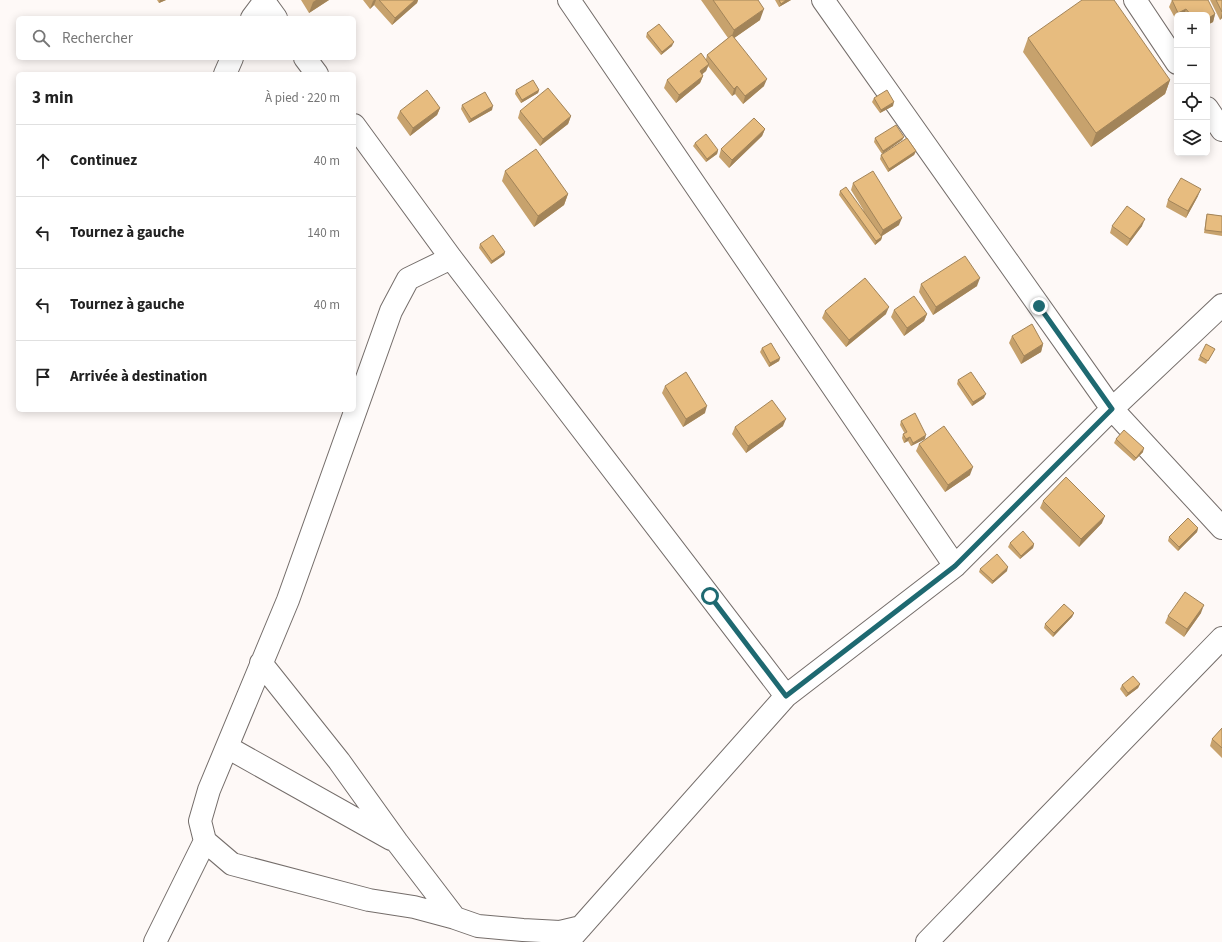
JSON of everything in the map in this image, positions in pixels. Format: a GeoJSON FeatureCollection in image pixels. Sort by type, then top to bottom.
{"type":"FeatureCollection","features":[{"type":"Feature","properties":{"kind":"street"},"geometry":{"type":"LineString","coordinates":[[569,0],[955,566]]}},
{"type":"Feature","properties":{"kind":"street"},"geometry":{"type":"LineString","coordinates":[[823,0],[1112,409],[1222,528]]}},
{"type":"Feature","properties":{"kind":"street"},"geometry":{"type":"LineString","coordinates":[[1135,0],[1174,58]]}},
{"type":"Feature","properties":{"kind":"street"},"geometry":{"type":"LineString","coordinates":[[226,72],[231,60]]}},
{"type":"Feature","properties":{"kind":"street"},"geometry":{"type":"LineString","coordinates":[[306,60],[316,72]]}},
{"type":"Feature","properties":{"kind":"street"},"geometry":{"type":"LineString","coordinates":[[1210,112],[1222,130]]}},
{"type":"Feature","properties":{"kind":"street"},"geometry":{"type":"LineString","coordinates":[[356,128],[451,258],[786,696]]}},
{"type":"Feature","properties":{"kind":"street"},"geometry":{"type":"LineString","coordinates":[[356,409],[391,311],[408,279],[451,258]]}},
{"type":"Feature","properties":{"kind":"street"},"geometry":{"type":"LineString","coordinates":[[355,412],[288,600],[209,790],[200,821],[205,841],[232,864],[369,900],[414,907],[454,918],[484,934],[522,930],[563,936],[786,696],[955,566],[1112,409],[1222,305]]}},
{"type":"Feature","properties":{"kind":"street"},"geometry":{"type":"LineString","coordinates":[[927,942],[1222,638]]}},
{"type":"Feature","properties":{"kind":"street"},"geometry":{"type":"LineString","coordinates":[[261,663],[339,761],[454,918]]}},
{"type":"Feature","properties":{"kind":"street"},"geometry":{"type":"LineString","coordinates":[[227,747],[398,842]]}},
{"type":"Feature","properties":{"kind":"street"},"geometry":{"type":"LineString","coordinates":[[155,942],[205,841]]}},
{"type":"Feature","properties":{"kind":"building"},"geometry":{"type":"Polygon","coordinates":[[[379,0],[415,0],[395,18],[379,0]]]}},
{"type":"Feature","properties":{"kind":"building"},"geometry":{"type":"Polygon","coordinates":[[[713,0],[758,0],[764,9],[734,30],[713,0]]]}},
{"type":"Feature","properties":{"kind":"building"},"geometry":{"type":"Polygon","coordinates":[[[779,0],[786,0],[781,4],[779,0]]]}},
{"type":"Feature","properties":{"kind":"building"},"geometry":{"type":"Polygon","coordinates":[[[1082,0],[1114,0],[1170,80],[1096,133],[1028,38],[1082,0]]]}},
{"type":"Feature","properties":{"kind":"building"},"geometry":{"type":"Polygon","coordinates":[[[1172,0],[1208,0],[1215,14],[1210,17],[1210,12],[1188,12],[1186,9],[1178,12],[1172,0]]]}},
{"type":"Feature","properties":{"kind":"building"},"geometry":{"type":"Polygon","coordinates":[[[1216,0],[1222,0],[1222,12],[1216,0]]]}},
{"type":"Feature","properties":{"kind":"building"},"geometry":{"type":"Polygon","coordinates":[[[659,24],[674,42],[662,52],[647,33],[659,24]]]}},
{"type":"Feature","properties":{"kind":"building"},"geometry":{"type":"Polygon","coordinates":[[[732,35],[767,79],[745,96],[737,86],[734,89],[707,55],[732,35]]]}},
{"type":"Feature","properties":{"kind":"building"},"geometry":{"type":"Polygon","coordinates":[[[701,53],[709,64],[700,71],[703,76],[679,95],[667,80],[701,53]]]}},
{"type":"Feature","properties":{"kind":"building"},"geometry":{"type":"Polygon","coordinates":[[[533,80],[539,90],[522,100],[516,90],[533,80]]]}},
{"type":"Feature","properties":{"kind":"building"},"geometry":{"type":"Polygon","coordinates":[[[548,88],[571,116],[543,139],[520,111],[548,88]]]}},
{"type":"Feature","properties":{"kind":"building"},"geometry":{"type":"Polygon","coordinates":[[[427,90],[440,108],[413,128],[400,111],[427,90]]]}},
{"type":"Feature","properties":{"kind":"building"},"geometry":{"type":"Polygon","coordinates":[[[887,90],[894,102],[881,110],[874,98],[887,90]]]}},
{"type":"Feature","properties":{"kind":"building"},"geometry":{"type":"Polygon","coordinates":[[[485,92],[493,106],[471,119],[462,105],[485,92]]]}},
{"type":"Feature","properties":{"kind":"building"},"geometry":{"type":"Polygon","coordinates":[[[754,118],[765,129],[732,160],[721,149],[754,118]]]}},
{"type":"Feature","properties":{"kind":"building"},"geometry":{"type":"Polygon","coordinates":[[[896,125],[904,137],[883,151],[875,138],[896,125]]]}},
{"type":"Feature","properties":{"kind":"building"},"geometry":{"type":"Polygon","coordinates":[[[706,134],[718,150],[707,159],[695,143],[706,134]]]}},
{"type":"Feature","properties":{"kind":"building"},"geometry":{"type":"Polygon","coordinates":[[[907,138],[916,151],[889,169],[881,155],[907,138]]]}},
{"type":"Feature","properties":{"kind":"building"},"geometry":{"type":"Polygon","coordinates":[[[536,149],[568,194],[538,216],[505,171],[536,149]]]}},
{"type":"Feature","properties":{"kind":"building"},"geometry":{"type":"Polygon","coordinates":[[[873,171],[902,218],[883,230],[853,183],[873,171]]]}},
{"type":"Feature","properties":{"kind":"building"},"geometry":{"type":"Polygon","coordinates":[[[1181,178],[1201,189],[1188,211],[1168,200],[1181,178]]]}},
{"type":"Feature","properties":{"kind":"building"},"geometry":{"type":"Polygon","coordinates":[[[846,187],[882,237],[876,241],[840,191],[846,187]]]}},
{"type":"Feature","properties":{"kind":"building"},"geometry":{"type":"Polygon","coordinates":[[[1127,206],[1145,219],[1130,239],[1112,226],[1127,206]]]}},
{"type":"Feature","properties":{"kind":"building"},"geometry":{"type":"Polygon","coordinates":[[[1207,214],[1222,216],[1222,232],[1205,230],[1207,214]]]}},
{"type":"Feature","properties":{"kind":"building"},"geometry":{"type":"Polygon","coordinates":[[[493,235],[505,252],[492,261],[480,244],[493,235]]]}},
{"type":"Feature","properties":{"kind":"building"},"geometry":{"type":"Polygon","coordinates":[[[965,256],[980,278],[936,307],[921,284],[965,256]]]}},
{"type":"Feature","properties":{"kind":"building"},"geometry":{"type":"Polygon","coordinates":[[[865,278],[889,307],[849,340],[825,311],[865,278]]]}},
{"type":"Feature","properties":{"kind":"building"},"geometry":{"type":"Polygon","coordinates":[[[914,296],[927,314],[907,328],[894,310],[914,296]]]}},
{"type":"Feature","properties":{"kind":"building"},"geometry":{"type":"Polygon","coordinates":[[[1032,324],[1043,344],[1024,356],[1012,336],[1032,324]]]}},
{"type":"Feature","properties":{"kind":"building"},"geometry":{"type":"Polygon","coordinates":[[[771,343],[780,358],[770,363],[762,348],[771,343]]]}},
{"type":"Feature","properties":{"kind":"building"},"geometry":{"type":"Polygon","coordinates":[[[1206,344],[1215,349],[1208,361],[1200,356],[1206,344]]]}},
{"type":"Feature","properties":{"kind":"building"},"geometry":{"type":"Polygon","coordinates":[[[686,372],[707,406],[686,419],[665,386],[686,372]]]}},
{"type":"Feature","properties":{"kind":"building"},"geometry":{"type":"Polygon","coordinates":[[[971,372],[986,394],[973,402],[958,380],[971,372]]]}},
{"type":"Feature","properties":{"kind":"building"},"geometry":{"type":"Polygon","coordinates":[[[772,400],[786,419],[748,446],[735,427],[772,400]]]}},
{"type":"Feature","properties":{"kind":"building"},"geometry":{"type":"Polygon","coordinates":[[[915,413],[926,435],[913,443],[910,437],[906,439],[903,434],[907,432],[901,421],[915,413]]]}},
{"type":"Feature","properties":{"kind":"building"},"geometry":{"type":"Polygon","coordinates":[[[944,426],[973,467],[948,485],[919,444],[944,426]]]}},
{"type":"Feature","properties":{"kind":"building"},"geometry":{"type":"Polygon","coordinates":[[[1124,430],[1144,448],[1136,458],[1116,439],[1124,430]]]}},
{"type":"Feature","properties":{"kind":"building"},"geometry":{"type":"Polygon","coordinates":[[[1066,477],[1105,516],[1081,539],[1043,501],[1066,477]]]}},
{"type":"Feature","properties":{"kind":"building"},"geometry":{"type":"Polygon","coordinates":[[[1188,518],[1198,528],[1179,547],[1169,537],[1188,518]]]}},
{"type":"Feature","properties":{"kind":"building"},"geometry":{"type":"Polygon","coordinates":[[[1023,531],[1034,544],[1021,556],[1010,543],[1023,531]]]}},
{"type":"Feature","properties":{"kind":"building"},"geometry":{"type":"Polygon","coordinates":[[[997,554],[1008,567],[993,581],[980,569],[997,554]]]}},
{"type":"Feature","properties":{"kind":"building"},"geometry":{"type":"Polygon","coordinates":[[[1185,592],[1204,605],[1187,629],[1168,616],[1185,592]]]}},
{"type":"Feature","properties":{"kind":"building"},"geometry":{"type":"Polygon","coordinates":[[[1064,604],[1074,613],[1054,633],[1045,624],[1064,604]]]}},
{"type":"Feature","properties":{"kind":"building"},"geometry":{"type":"Polygon","coordinates":[[[1133,676],[1140,684],[1128,693],[1122,685],[1133,676]]]}},
{"type":"Feature","properties":{"kind":"building"},"geometry":{"type":"Polygon","coordinates":[[[1222,728],[1222,748],[1212,739],[1222,728]]]}},
{"type":"Feature","properties":{"kind":"route"},"geometry":{"type":"LineString","coordinates":[[710,596],[786,696],[955,566],[1112,409],[1039,306]]}}]}
